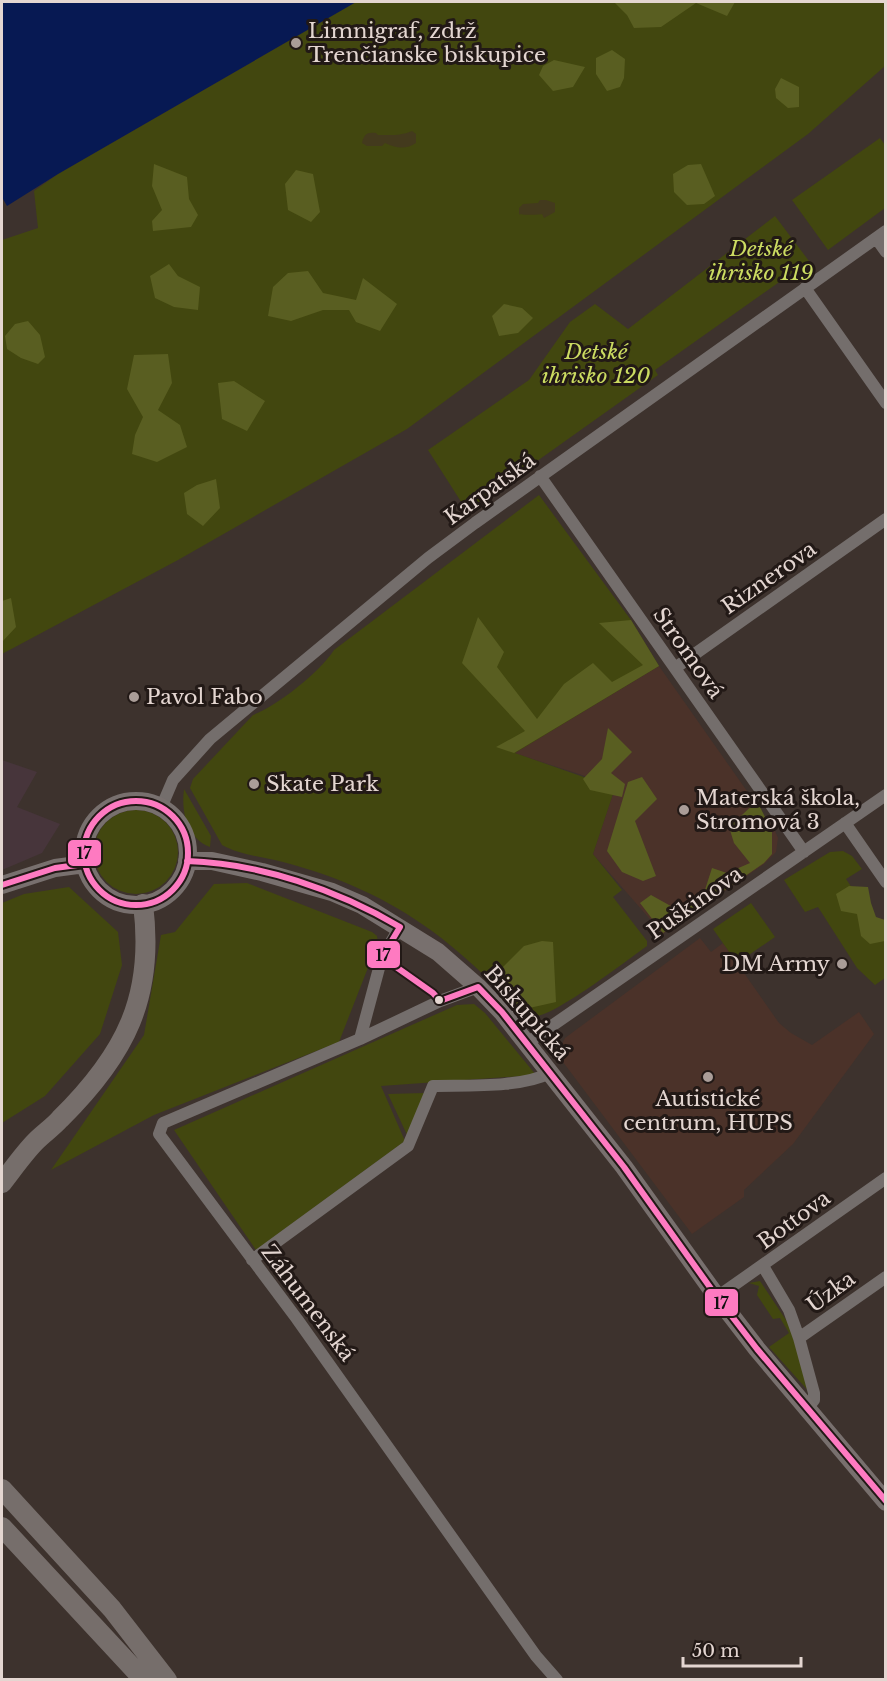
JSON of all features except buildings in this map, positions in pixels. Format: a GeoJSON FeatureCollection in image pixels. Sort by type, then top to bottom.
{"type":"FeatureCollection","features":[{"type":"Feature","properties":{"kind":"main road"},"geometry":{"type":"LineString","coordinates":[[2,1183],[35,1142],[84,1095],[105,1070],[122,1042],[135,1013],[142,987],[147,950],[143,904]]}},
{"type":"Feature","properties":{"kind":"main road"},"geometry":{"type":"LineString","coordinates":[[2,1161],[35,1142]]}},
{"type":"Feature","properties":{"kind":"main road"},"geometry":{"type":"LineString","coordinates":[[2,1490],[112,1608],[166,1680]]}},
{"type":"Feature","properties":{"kind":"main road"},"geometry":{"type":"LineString","coordinates":[[2,1509],[161,1680]]}},
{"type":"Feature","properties":{"kind":"main road"},"geometry":{"type":"LineString","coordinates":[[2,1527],[144,1680]]}},
{"type":"Feature","properties":{"kind":"street","name":"Karpatská"},"geometry":{"type":"LineString","coordinates":[[161,807],[173,780],[210,739],[428,558],[881,235],[885,252]]}},
{"type":"Feature","properties":{"kind":"street"},"geometry":{"type":"LineString","coordinates":[[805,288],[885,402]]}},
{"type":"Feature","properties":{"kind":"street","name":"Stromová"},"geometry":{"type":"LineString","coordinates":[[540,476],[804,852]]}},
{"type":"Feature","properties":{"kind":"street","name":"Riznerova"},"geometry":{"type":"LineString","coordinates":[[675,668],[885,519]]}},
{"type":"Feature","properties":{"kind":"street","name":"Puškinova"},"geometry":{"type":"LineString","coordinates":[[527,1043],[885,795]]}},
{"type":"Feature","properties":{"kind":"street"},"geometry":{"type":"LineString","coordinates":[[130,801],[149,802],[161,807],[175,819],[184,834],[188,853],[187,861],[175,887],[159,899],[143,904],[122,903],[105,894],[93,881],[85,864],[85,844],[92,825],[106,810],[130,801]]}},
{"type":"Feature","properties":{"kind":"street"},"geometry":{"type":"LineString","coordinates":[[845,823],[885,882]]}},
{"type":"Feature","properties":{"kind":"street","name":"Biskupická"},"geometry":{"type":"LineString","coordinates":[[187,861],[212,861],[298,881],[332,892],[362,905],[400,927],[438,952],[478,987],[502,1012],[624,1167],[757,1349],[885,1502]]}},
{"type":"Feature","properties":{"kind":"street"},"geometry":{"type":"LineString","coordinates":[[2,885],[55,867],[85,864]]}},
{"type":"Feature","properties":{"kind":"street"},"geometry":{"type":"LineString","coordinates":[[360,1039],[382,957],[400,927]]}},
{"type":"Feature","properties":{"kind":"street","name":"Záhumenská"},"geometry":{"type":"LineString","coordinates":[[478,987],[440,1000],[360,1039],[163,1123],[159,1134],[297,1318],[536,1656],[557,1680]]}},
{"type":"Feature","properties":{"kind":"street"},"geometry":{"type":"LineString","coordinates":[[252,1260],[408,1146],[433,1086],[516,1082],[541,1078],[550,1073]]}},
{"type":"Feature","properties":{"kind":"street","name":"Bottova"},"geometry":{"type":"LineString","coordinates":[[808,1408],[814,1400],[814,1393],[799,1338],[789,1310],[763,1266],[885,1178]]}},
{"type":"Feature","properties":{"kind":"street"},"geometry":{"type":"LineString","coordinates":[[717,1297],[763,1266]]}},
{"type":"Feature","properties":{"kind":"street","name":"Úzka"},"geometry":{"type":"LineString","coordinates":[[799,1338],[885,1277]]}},
{"type":"Feature","properties":{"kind":"shaded area"},"geometry":{"type":"Polygon","coordinates":[[[2,2],[356,2],[58,174],[7,206],[2,200],[2,2]]]}},
{"type":"Feature","properties":{"kind":"shaded area","name":"Materská škola, Stromová 3"},"geometry":{"type":"Polygon","coordinates":[[[659,666],[778,838],[776,852],[764,864],[663,934],[593,854],[615,788],[514,753],[659,666]]]}},
{"type":"Feature","properties":{"kind":"shaded area"},"geometry":{"type":"Polygon","coordinates":[[[2,760],[37,772],[17,807],[60,824],[42,853],[2,870],[2,760]]]}},
{"type":"Feature","properties":{"kind":"shaded area","name":"Autistické centrum, HUPS"},"geometry":{"type":"Polygon","coordinates":[[[700,938],[711,952],[723,943],[779,1023],[812,1045],[859,1012],[874,1034],[793,1144],[744,1190],[744,1197],[692,1234],[557,1054],[565,1038],[700,938]]]}},
{"type":"Feature","properties":{"kind":"green space"},"geometry":{"type":"Polygon","coordinates":[[[356,2],[885,2],[885,66],[808,134],[407,429],[178,560],[2,654],[2,240],[38,228],[34,191],[58,174],[356,2]]]}},
{"type":"Feature","properties":{"kind":"green space"},"geometry":{"type":"Polygon","coordinates":[[[614,2],[735,2],[727,16],[696,3],[661,27],[634,28],[627,15],[614,2]]]}},
{"type":"Feature","properties":{"kind":"green space"},"geometry":{"type":"Polygon","coordinates":[[[612,50],[625,59],[624,78],[620,87],[607,91],[596,74],[596,58],[612,50]]]}},
{"type":"Feature","properties":{"kind":"green space"},"geometry":{"type":"Polygon","coordinates":[[[554,60],[585,67],[573,87],[553,91],[539,75],[543,66],[554,60]]]}},
{"type":"Feature","properties":{"kind":"green space"},"geometry":{"type":"Polygon","coordinates":[[[781,78],[799,87],[799,107],[788,108],[776,98],[775,89],[781,78]]]}},
{"type":"Feature","properties":{"kind":"green space"},"geometry":{"type":"Polygon","coordinates":[[[880,138],[885,145],[885,208],[828,250],[792,200],[880,138]]]}},
{"type":"Feature","properties":{"kind":"green space"},"geometry":{"type":"Polygon","coordinates":[[[154,164],[187,177],[189,199],[198,215],[191,227],[153,231],[152,221],[162,210],[152,186],[154,164]]]}},
{"type":"Feature","properties":{"kind":"green space"},"geometry":{"type":"Polygon","coordinates":[[[701,164],[715,196],[704,204],[687,205],[674,192],[673,174],[688,165],[701,164]]]}},
{"type":"Feature","properties":{"kind":"green space"},"geometry":{"type":"Polygon","coordinates":[[[296,170],[313,174],[320,212],[311,222],[288,210],[285,184],[296,170]]]}},
{"type":"Feature","properties":{"kind":"green space","name":"Detské ihrisko 120"},"geometry":{"type":"Polygon","coordinates":[[[775,216],[809,261],[655,370],[658,375],[467,511],[428,450],[529,380],[570,322],[595,304],[628,329],[775,216]]]}},
{"type":"Feature","properties":{"kind":"green space"},"geometry":{"type":"Polygon","coordinates":[[[169,264],[178,276],[200,287],[198,310],[174,307],[155,298],[150,276],[169,264]]]}},
{"type":"Feature","properties":{"kind":"green space"},"geometry":{"type":"Polygon","coordinates":[[[308,271],[323,293],[356,300],[363,278],[397,304],[380,331],[356,322],[349,310],[323,310],[291,321],[268,316],[273,287],[288,273],[308,271]]]}},
{"type":"Feature","properties":{"kind":"green space"},"geometry":{"type":"Polygon","coordinates":[[[504,304],[522,308],[533,318],[518,333],[499,336],[492,316],[504,304]]]}},
{"type":"Feature","properties":{"kind":"green space"},"geometry":{"type":"Polygon","coordinates":[[[28,321],[40,335],[45,357],[38,364],[21,358],[7,349],[5,336],[15,324],[28,321]]]}},
{"type":"Feature","properties":{"kind":"green space"},"geometry":{"type":"Polygon","coordinates":[[[168,354],[172,383],[158,410],[180,425],[187,447],[157,462],[132,454],[135,435],[143,417],[127,389],[134,355],[168,354]]]}},
{"type":"Feature","properties":{"kind":"green space"},"geometry":{"type":"Polygon","coordinates":[[[234,381],[265,401],[247,431],[222,419],[218,383],[234,381]]]}},
{"type":"Feature","properties":{"kind":"green space"},"geometry":{"type":"Polygon","coordinates":[[[216,479],[220,508],[203,526],[187,514],[184,493],[197,485],[216,479]]]}},
{"type":"Feature","properties":{"kind":"green space"},"geometry":{"type":"Polygon","coordinates":[[[539,495],[631,620],[659,666],[515,753],[615,788],[593,854],[622,890],[613,897],[647,941],[647,946],[572,999],[555,1009],[531,1017],[521,1013],[452,946],[397,908],[361,889],[323,874],[222,845],[190,788],[193,779],[253,715],[274,704],[297,687],[319,668],[334,650],[539,495]]]}},
{"type":"Feature","properties":{"kind":"green space"},"geometry":{"type":"Polygon","coordinates":[[[11,598],[16,627],[2,642],[2,601],[11,598]]]}},
{"type":"Feature","properties":{"kind":"green space"},"geometry":{"type":"Polygon","coordinates":[[[478,617],[504,652],[497,667],[537,719],[564,684],[593,663],[612,682],[643,665],[599,623],[631,620],[659,666],[514,753],[496,747],[525,731],[462,663],[478,617]]]}},
{"type":"Feature","properties":{"kind":"green space"},"geometry":{"type":"Polygon","coordinates":[[[608,728],[632,752],[611,773],[625,784],[622,797],[590,790],[583,779],[602,759],[608,728]]]}},
{"type":"Feature","properties":{"kind":"green space"},"geometry":{"type":"Polygon","coordinates":[[[642,777],[657,799],[635,821],[656,876],[643,881],[622,872],[607,851],[628,782],[642,777]]]}},
{"type":"Feature","properties":{"kind":"green space"},"geometry":{"type":"Polygon","coordinates":[[[184,789],[211,836],[210,847],[196,837],[187,823],[184,789]]]}},
{"type":"Feature","properties":{"kind":"green space"},"geometry":{"type":"Polygon","coordinates":[[[757,801],[772,831],[772,854],[764,863],[663,933],[640,903],[651,895],[678,910],[703,896],[712,868],[727,873],[750,863],[734,843],[729,827],[757,801]]]}},
{"type":"Feature","properties":{"kind":"green space"},"geometry":{"type":"Polygon","coordinates":[[[136,810],[159,817],[171,829],[178,852],[171,875],[159,887],[136,894],[113,887],[101,875],[94,852],[101,829],[113,817],[136,810]]]}},
{"type":"Feature","properties":{"kind":"green space"},"geometry":{"type":"Polygon","coordinates":[[[843,851],[852,856],[862,869],[846,879],[885,936],[885,978],[875,985],[857,968],[818,907],[805,912],[784,880],[830,852],[843,851]]]}},
{"type":"Feature","properties":{"kind":"green space"},"geometry":{"type":"Polygon","coordinates":[[[247,883],[372,932],[377,936],[378,942],[339,1042],[154,1115],[51,1170],[144,1035],[161,935],[175,932],[214,884],[247,883]]]}},
{"type":"Feature","properties":{"kind":"green space"},"geometry":{"type":"Polygon","coordinates":[[[849,886],[868,887],[876,917],[885,920],[885,941],[870,944],[861,936],[857,914],[841,911],[836,894],[849,886]]]}},
{"type":"Feature","properties":{"kind":"green space"},"geometry":{"type":"Polygon","coordinates":[[[69,887],[118,932],[122,965],[100,1034],[45,1096],[2,1123],[2,903],[24,894],[69,887]]]}},
{"type":"Feature","properties":{"kind":"green space"},"geometry":{"type":"Polygon","coordinates":[[[751,903],[775,937],[737,963],[713,929],[751,903]]]}},
{"type":"Feature","properties":{"kind":"green space"},"geometry":{"type":"Polygon","coordinates":[[[542,941],[553,942],[556,1002],[516,1011],[500,998],[493,977],[524,946],[542,941]]]}},
{"type":"Feature","properties":{"kind":"green space"},"geometry":{"type":"Polygon","coordinates":[[[474,1004],[485,1013],[536,1075],[381,1086],[405,1141],[256,1250],[174,1130],[457,1005],[474,1004]]]}},
{"type":"Feature","properties":{"kind":"green space"},"geometry":{"type":"Polygon","coordinates":[[[425,1093],[408,1137],[388,1094],[425,1093]]]}},
{"type":"Feature","properties":{"kind":"green space"},"geometry":{"type":"Polygon","coordinates":[[[760,1281],[794,1332],[812,1395],[769,1347],[789,1333],[780,1318],[773,1319],[757,1295],[759,1286],[749,1283],[760,1281]]]}},
{"type":"Feature","properties":{"kind":"sand"},"geometry":{"type":"Polygon","coordinates":[[[412,131],[416,134],[416,143],[408,147],[397,147],[385,143],[382,146],[367,146],[362,143],[368,133],[395,135],[412,131]]]}},
{"type":"Feature","properties":{"kind":"sand"},"geometry":{"type":"Polygon","coordinates":[[[540,200],[555,203],[555,212],[544,218],[542,214],[519,214],[519,208],[523,204],[538,203],[540,200]]]}},
{"type":"Feature","properties":{"kind":"transit line","name":"17"},"geometry":{"type":"LineString","coordinates":[[136,801],[156,805],[165,810],[179,824],[184,833],[188,853],[184,873],[179,882],[165,896],[156,901],[136,905],[116,901],[107,896],[93,882],[88,873],[84,853],[88,833],[93,824],[107,810],[116,805],[136,801]]}},
{"type":"Feature","properties":{"kind":"transit line","name":"17"},"geometry":{"type":"LineString","coordinates":[[187,861],[242,867],[270,873],[351,901],[400,927],[382,957],[433,993],[440,1001],[478,987],[502,1012],[624,1167],[757,1349],[886,1501]]}},
{"type":"Feature","properties":{"kind":"transit line","name":"17"},"geometry":{"type":"LineString","coordinates":[[2,885],[55,868],[85,864]]}},
{"type":"Feature","properties":{"kind":"place","name":"Limnigraf, zdrž Trenčianske biskupice"},"geometry":{"type":"Point","coordinates":[296,43]}},
{"type":"Feature","properties":{"kind":"place","name":"Pavol Fabo"},"geometry":{"type":"Point","coordinates":[134,697]}},
{"type":"Feature","properties":{"kind":"place","name":"Skate Park"},"geometry":{"type":"Point","coordinates":[254,784]}},
{"type":"Feature","properties":{"kind":"place","name":"Materská škola, Stromová 3"},"geometry":{"type":"Point","coordinates":[684,810]}},
{"type":"Feature","properties":{"kind":"place","name":"DM Army"},"geometry":{"type":"Point","coordinates":[842,964]}},
{"type":"Feature","properties":{"kind":"place","name":"Autistické centrum, HUPS"},"geometry":{"type":"Point","coordinates":[708,1077]}},
{"type":"Feature","properties":{"kind":"park label","name":"Detské ihrisko 119"},"geometry":{"type":"Point","coordinates":[761,261]}}]}
